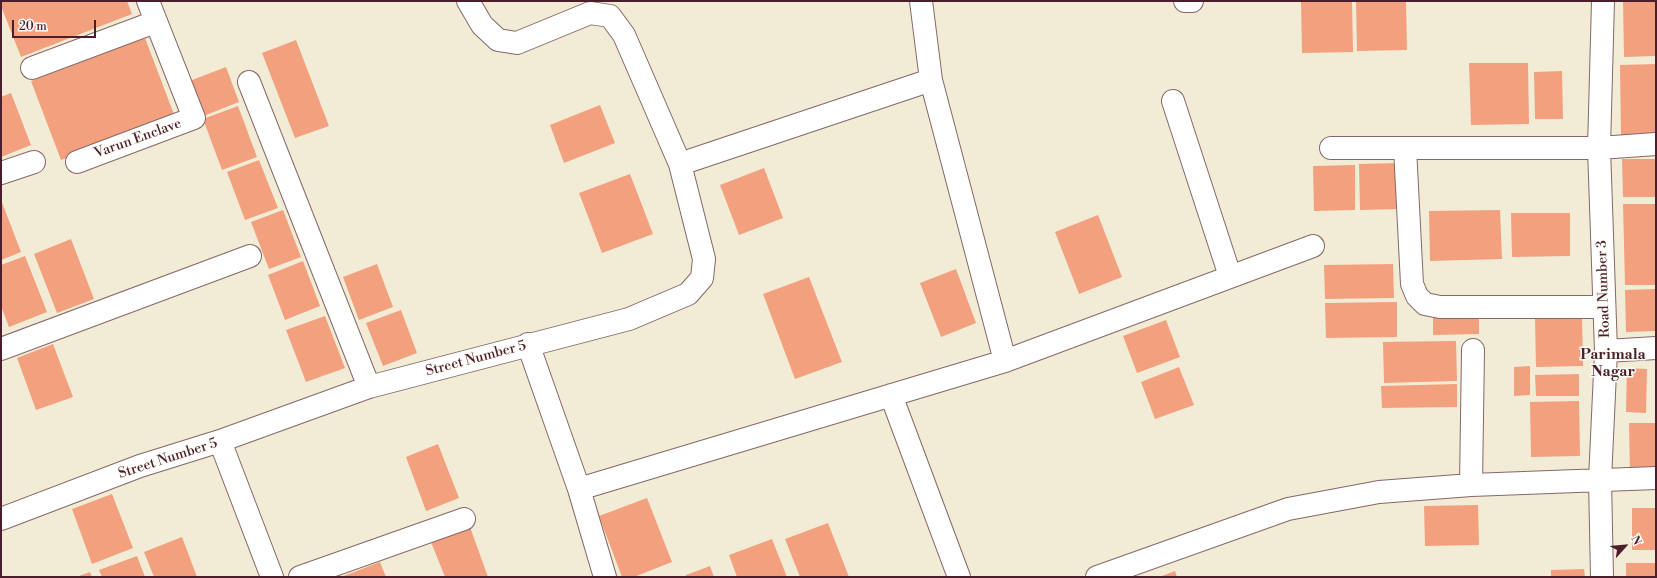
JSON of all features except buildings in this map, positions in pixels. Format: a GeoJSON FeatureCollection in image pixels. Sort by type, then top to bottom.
{"type":"FeatureCollection","features":[{"type":"Feature","properties":{"kind":"street","name":"Varun Enclave"},"geometry":{"type":"LineString","coordinates":[[77,162],[194,118],[148,1]]}},
{"type":"Feature","properties":{"kind":"street","name":"Street Number 5"},"geometry":{"type":"LineString","coordinates":[[1,519],[140,466],[220,441],[370,387],[528,344],[629,319],[688,294],[702,278],[704,259],[680,164],[624,35],[610,16],[590,13],[517,43],[498,40],[482,25],[468,1]]}},
{"type":"Feature","properties":{"kind":"street"},"geometry":{"type":"LineString","coordinates":[[921,1],[931,80],[1005,361]]}},
{"type":"Feature","properties":{"kind":"street"},"geometry":{"type":"LineString","coordinates":[[1185,1],[1192,1]]}},
{"type":"Feature","properties":{"kind":"street","name":"Road Number 3"},"geometry":{"type":"LineString","coordinates":[[1602,577],[1600,480],[1606,351],[1599,148],[1603,1]]}},
{"type":"Feature","properties":{"kind":"street"},"geometry":{"type":"LineString","coordinates":[[32,68],[155,22]]}},
{"type":"Feature","properties":{"kind":"street"},"geometry":{"type":"LineString","coordinates":[[680,164],[931,80]]}},
{"type":"Feature","properties":{"kind":"street"},"geometry":{"type":"LineString","coordinates":[[249,82],[370,387]]}},
{"type":"Feature","properties":{"kind":"street"},"geometry":{"type":"LineString","coordinates":[[1173,101],[1230,276]]}},
{"type":"Feature","properties":{"kind":"street"},"geometry":{"type":"LineString","coordinates":[[1331,148],[1599,148],[1656,144]]}},
{"type":"Feature","properties":{"kind":"street"},"geometry":{"type":"LineString","coordinates":[[1405,148],[1412,284],[1418,296],[1425,304],[1440,307],[1604,307]]}},
{"type":"Feature","properties":{"kind":"street"},"geometry":{"type":"LineString","coordinates":[[1,173],[34,162]]}},
{"type":"Feature","properties":{"kind":"street"},"geometry":{"type":"LineString","coordinates":[[579,490],[1005,361],[1313,246]]}},
{"type":"Feature","properties":{"kind":"street"},"geometry":{"type":"LineString","coordinates":[[1,349],[250,256]]}},
{"type":"Feature","properties":{"kind":"street"},"geometry":{"type":"LineString","coordinates":[[528,344],[579,490],[605,577]]}},
{"type":"Feature","properties":{"kind":"street"},"geometry":{"type":"LineString","coordinates":[[1606,351],[1656,348]]}},
{"type":"Feature","properties":{"kind":"street"},"geometry":{"type":"LineString","coordinates":[[1471,485],[1473,350]]}},
{"type":"Feature","properties":{"kind":"street"},"geometry":{"type":"LineString","coordinates":[[891,395],[959,577]]}},
{"type":"Feature","properties":{"kind":"street"},"geometry":{"type":"LineString","coordinates":[[220,441],[272,577]]}},
{"type":"Feature","properties":{"kind":"street"},"geometry":{"type":"LineString","coordinates":[[1097,577],[1288,509],[1379,492],[1471,485],[1656,478]]}},
{"type":"Feature","properties":{"kind":"street"},"geometry":{"type":"LineString","coordinates":[[300,577],[464,519]]}},
{"type":"Feature","properties":{"kind":"district","name":"Parimala Nagar"},"geometry":{"type":"Point","coordinates":[1613,364]}}]}
